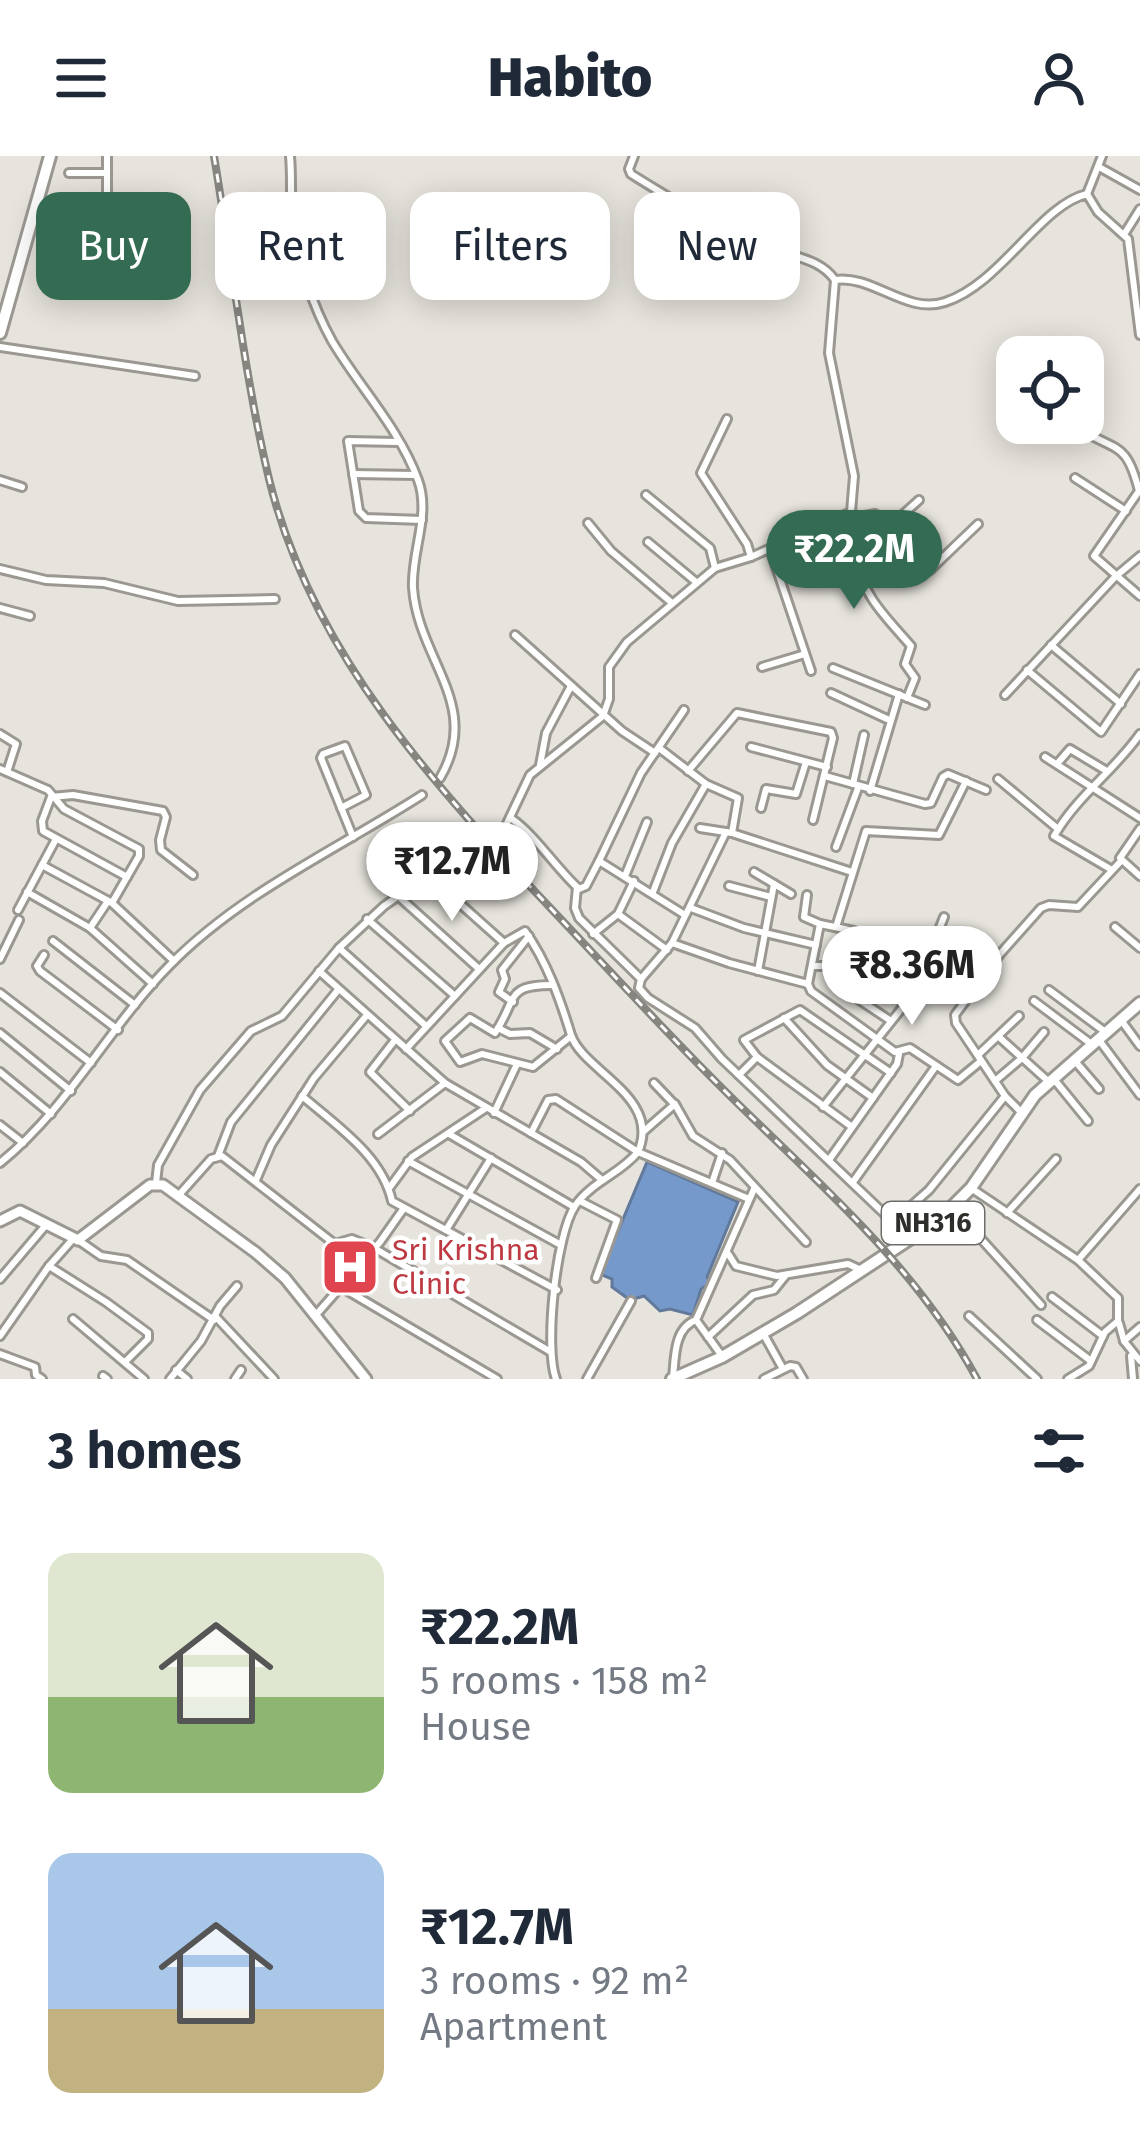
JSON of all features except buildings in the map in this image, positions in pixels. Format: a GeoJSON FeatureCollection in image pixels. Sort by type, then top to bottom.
{"type":"FeatureCollection","features":[{"type":"Feature","properties":{"kind":"highway"},"geometry":{"type":"LineString","coordinates":[[0,333],[5,297],[50,156]]}},
{"type":"Feature","properties":{"kind":"highway","name":"NH316"},"geometry":{"type":"LineString","coordinates":[[676,1378],[763,1333],[953,1208],[1021,1112],[1097,1037],[1140,1003]]}},
{"type":"Feature","properties":{"kind":"main road"},"geometry":{"type":"LineString","coordinates":[[0,1221],[20,1211],[76,1240],[156,1183],[272,1266],[366,1379]]}},
{"type":"Feature","properties":{"kind":"street"},"geometry":{"type":"LineString","coordinates":[[106,156],[106,192]]}},
{"type":"Feature","properties":{"kind":"street"},"geometry":{"type":"LineString","coordinates":[[290,156],[293,224],[319,315],[400,442],[424,502],[413,568],[414,597],[456,722],[454,748],[440,778]]}},
{"type":"Feature","properties":{"kind":"street"},"geometry":{"type":"LineString","coordinates":[[634,156],[629,171],[750,242],[817,264],[835,280],[852,280],[921,304],[950,301],[1006,261],[1064,203],[1087,194],[1102,156]]}},
{"type":"Feature","properties":{"kind":"street"},"geometry":{"type":"LineString","coordinates":[[1099,167],[1140,190]]}},
{"type":"Feature","properties":{"kind":"street"},"geometry":{"type":"LineString","coordinates":[[69,172],[107,173]]}},
{"type":"Feature","properties":{"kind":"street"},"geometry":{"type":"LineString","coordinates":[[1087,194],[1098,212],[1126,233],[1137,270],[1135,317],[1140,335]]}},
{"type":"Feature","properties":{"kind":"street"},"geometry":{"type":"LineString","coordinates":[[1126,233],[1140,209]]}},
{"type":"Feature","properties":{"kind":"street"},"geometry":{"type":"LineString","coordinates":[[835,280],[829,353],[854,476],[855,556],[865,586],[888,623],[911,646],[905,664],[915,678],[889,720],[870,790]]}},
{"type":"Feature","properties":{"kind":"street"},"geometry":{"type":"LineString","coordinates":[[0,347],[196,376]]}},
{"type":"Feature","properties":{"kind":"street"},"geometry":{"type":"LineString","coordinates":[[728,419],[701,473],[751,557]]}},
{"type":"Feature","properties":{"kind":"street"},"geometry":{"type":"LineString","coordinates":[[400,442],[349,440],[363,517],[422,520]]}},
{"type":"Feature","properties":{"kind":"street"},"geometry":{"type":"LineString","coordinates":[[1104,441],[1129,456],[1139,491],[1094,554],[1140,596]]}},
{"type":"Feature","properties":{"kind":"street"},"geometry":{"type":"LineString","coordinates":[[353,473],[416,475]]}},
{"type":"Feature","properties":{"kind":"street"},"geometry":{"type":"LineString","coordinates":[[1075,478],[1126,511]]}},
{"type":"Feature","properties":{"kind":"street"},"geometry":{"type":"LineString","coordinates":[[0,480],[22,487]]}},
{"type":"Feature","properties":{"kind":"street"},"geometry":{"type":"LineString","coordinates":[[646,495],[706,544],[715,568]]}},
{"type":"Feature","properties":{"kind":"street"},"geometry":{"type":"LineString","coordinates":[[888,528],[920,500]]}},
{"type":"Feature","properties":{"kind":"street"},"geometry":{"type":"LineString","coordinates":[[156,1183],[158,1165],[177,1126],[218,1066],[251,1031],[282,1016],[367,920],[428,875],[501,836],[525,784],[540,765],[605,712],[609,667],[618,651],[696,583],[715,568],[853,515],[872,513],[930,571],[978,524]]}},
{"type":"Feature","properties":{"kind":"street"},"geometry":{"type":"LineString","coordinates":[[588,523],[610,550],[672,603]]}},
{"type":"Feature","properties":{"kind":"street"},"geometry":{"type":"LineString","coordinates":[[648,542],[696,583]]}},
{"type":"Feature","properties":{"kind":"street"},"geometry":{"type":"LineString","coordinates":[[770,548],[811,671]]}},
{"type":"Feature","properties":{"kind":"street"},"geometry":{"type":"LineString","coordinates":[[1005,695],[1140,556]]}},
{"type":"Feature","properties":{"kind":"street"},"geometry":{"type":"LineString","coordinates":[[0,568],[46,580],[104,583],[178,601],[275,599]]}},
{"type":"Feature","properties":{"kind":"street"},"geometry":{"type":"LineString","coordinates":[[0,608],[30,616]]}},
{"type":"Feature","properties":{"kind":"street"},"geometry":{"type":"LineString","coordinates":[[515,635],[622,731],[706,784],[738,798],[729,832],[689,912],[641,979],[640,991],[695,1028],[892,1222]]}},
{"type":"Feature","properties":{"kind":"street"},"geometry":{"type":"LineString","coordinates":[[1051,645],[1121,704]]}},
{"type":"Feature","properties":{"kind":"street"},"geometry":{"type":"LineString","coordinates":[[762,667],[806,654]]}},
{"type":"Feature","properties":{"kind":"street"},"geometry":{"type":"LineString","coordinates":[[833,668],[925,705]]}},
{"type":"Feature","properties":{"kind":"street"},"geometry":{"type":"LineString","coordinates":[[1028,670],[1098,732],[1140,674]]}},
{"type":"Feature","properties":{"kind":"street"},"geometry":{"type":"LineString","coordinates":[[540,765],[546,733],[571,686]]}},
{"type":"Feature","properties":{"kind":"street"},"geometry":{"type":"LineString","coordinates":[[830,693],[889,720]]}},
{"type":"Feature","properties":{"kind":"street"},"geometry":{"type":"LineString","coordinates":[[512,819],[577,887],[586,886],[634,788],[684,710]]}},
{"type":"Feature","properties":{"kind":"street"},"geometry":{"type":"LineString","coordinates":[[688,771],[737,712],[833,734],[813,820]]}},
{"type":"Feature","properties":{"kind":"street"},"geometry":{"type":"LineString","coordinates":[[0,734],[16,744],[3,771],[54,794],[134,803],[163,812],[161,850],[193,875]]}},
{"type":"Feature","properties":{"kind":"street"},"geometry":{"type":"LineString","coordinates":[[1112,870],[1056,839],[1058,829],[1091,785],[1140,734]]}},
{"type":"Feature","properties":{"kind":"street"},"geometry":{"type":"LineString","coordinates":[[836,847],[856,786],[864,735]]}},
{"type":"Feature","properties":{"kind":"street"},"geometry":{"type":"LineString","coordinates":[[341,808],[366,795],[345,746],[322,758],[341,808],[353,836]]}},
{"type":"Feature","properties":{"kind":"street"},"geometry":{"type":"LineString","coordinates":[[752,747],[806,762],[856,786],[929,804],[945,775],[986,790]]}},
{"type":"Feature","properties":{"kind":"street"},"geometry":{"type":"LineString","coordinates":[[1057,764],[1070,748],[1105,771]]}},
{"type":"Feature","properties":{"kind":"street"},"geometry":{"type":"LineString","coordinates":[[1046,757],[1140,818]]}},
{"type":"Feature","properties":{"kind":"street"},"geometry":{"type":"LineString","coordinates":[[760,808],[766,789],[796,794],[806,762]]}},
{"type":"Feature","properties":{"kind":"street"},"geometry":{"type":"LineString","coordinates":[[998,778],[1058,829]]}},
{"type":"Feature","properties":{"kind":"street"},"geometry":{"type":"LineString","coordinates":[[836,927],[868,830],[939,835],[966,781]]}},
{"type":"Feature","properties":{"kind":"street"},"geometry":{"type":"LineString","coordinates":[[653,892],[672,843],[706,784]]}},
{"type":"Feature","properties":{"kind":"street"},"geometry":{"type":"LineString","coordinates":[[54,794],[41,826],[127,877]]}},
{"type":"Feature","properties":{"kind":"street"},"geometry":{"type":"LineString","coordinates":[[54,794],[64,808],[140,849],[127,877],[90,928]]}},
{"type":"Feature","properties":{"kind":"street"},"geometry":{"type":"LineString","coordinates":[[0,1163],[71,1091],[174,961],[223,920],[422,795]]}},
{"type":"Feature","properties":{"kind":"street"},"geometry":{"type":"LineString","coordinates":[[625,876],[647,822]]}},
{"type":"Feature","properties":{"kind":"street"},"geometry":{"type":"LineString","coordinates":[[700,828],[729,832],[852,872]]}},
{"type":"Feature","properties":{"kind":"street"},"geometry":{"type":"LineString","coordinates":[[1021,1112],[1004,1096],[956,1023],[957,1011],[1041,908],[1078,907],[1121,861],[1140,830]]}},
{"type":"Feature","properties":{"kind":"street"},"geometry":{"type":"LineString","coordinates":[[18,910],[56,839]]}},
{"type":"Feature","properties":{"kind":"street"},"geometry":{"type":"LineString","coordinates":[[599,861],[689,912],[816,945]]}},
{"type":"Feature","properties":{"kind":"street"},"geometry":{"type":"LineString","coordinates":[[1121,861],[1140,876]]}},
{"type":"Feature","properties":{"kind":"street"},"geometry":{"type":"LineString","coordinates":[[42,865],[110,902],[174,961]]}},
{"type":"Feature","properties":{"kind":"street"},"geometry":{"type":"LineString","coordinates":[[754,872],[791,893]]}},
{"type":"Feature","properties":{"kind":"street"},"geometry":{"type":"LineString","coordinates":[[428,875],[504,943]]}},
{"type":"Feature","properties":{"kind":"street"},"geometry":{"type":"LineString","coordinates":[[593,934],[617,914],[634,881]]}},
{"type":"Feature","properties":{"kind":"street"},"geometry":{"type":"LineString","coordinates":[[758,971],[774,884]]}},
{"type":"Feature","properties":{"kind":"street"},"geometry":{"type":"LineString","coordinates":[[729,886],[772,897]]}},
{"type":"Feature","properties":{"kind":"street"},"geometry":{"type":"LineString","coordinates":[[577,887],[576,914],[641,979]]}},
{"type":"Feature","properties":{"kind":"street"},"geometry":{"type":"LineString","coordinates":[[27,892],[90,928],[153,984]]}},
{"type":"Feature","properties":{"kind":"street"},"geometry":{"type":"LineString","coordinates":[[807,895],[804,917],[854,931]]}},
{"type":"Feature","properties":{"kind":"street"},"geometry":{"type":"LineString","coordinates":[[397,896],[479,969]]}},
{"type":"Feature","properties":{"kind":"street"},"geometry":{"type":"LineString","coordinates":[[617,914],[669,946],[808,984]]}},
{"type":"Feature","properties":{"kind":"street"},"geometry":{"type":"LineString","coordinates":[[823,1107],[917,988],[944,916]]}},
{"type":"Feature","properties":{"kind":"street"},"geometry":{"type":"LineString","coordinates":[[0,959],[20,920]]}},
{"type":"Feature","properties":{"kind":"street"},"geometry":{"type":"LineString","coordinates":[[367,920],[455,996]]}},
{"type":"Feature","properties":{"kind":"street"},"geometry":{"type":"LineString","coordinates":[[820,924],[808,984],[811,991],[900,1053]]}},
{"type":"Feature","properties":{"kind":"street"},"geometry":{"type":"LineString","coordinates":[[1115,927],[1140,948]]}},
{"type":"Feature","properties":{"kind":"street"},"geometry":{"type":"LineString","coordinates":[[406,1049],[521,930],[529,936],[554,985],[572,1036],[625,1094],[643,1132]]}},
{"type":"Feature","properties":{"kind":"street"},"geometry":{"type":"LineString","coordinates":[[513,1002],[499,992],[505,979],[502,970],[529,936]]}},
{"type":"Feature","properties":{"kind":"street"},"geometry":{"type":"LineString","coordinates":[[53,940],[136,1005]]}},
{"type":"Feature","properties":{"kind":"street"},"geometry":{"type":"LineString","coordinates":[[339,948],[425,1025]]}},
{"type":"Feature","properties":{"kind":"street"},"geometry":{"type":"LineString","coordinates":[[44,955],[37,966],[40,971],[118,1030]]}},
{"type":"Feature","properties":{"kind":"street"},"geometry":{"type":"LineString","coordinates":[[812,966],[854,966]]}},
{"type":"Feature","properties":{"kind":"street"},"geometry":{"type":"LineString","coordinates":[[319,971],[445,1083],[581,1162],[602,1180]]}},
{"type":"Feature","properties":{"kind":"street"},"geometry":{"type":"LineString","coordinates":[[554,985],[522,986],[493,1033],[470,1018],[445,1041],[460,1062],[482,1054],[538,1066],[572,1036]]}},
{"type":"Feature","properties":{"kind":"street"},"geometry":{"type":"LineString","coordinates":[[178,1196],[218,1156],[231,1122],[339,989]]}},
{"type":"Feature","properties":{"kind":"street"},"geometry":{"type":"LineString","coordinates":[[1049,990],[1097,1037],[1140,1095]]}},
{"type":"Feature","properties":{"kind":"street"},"geometry":{"type":"LineString","coordinates":[[0,993],[92,1063]]}},
{"type":"Feature","properties":{"kind":"street"},"geometry":{"type":"LineString","coordinates":[[849,993],[891,1021]]}},
{"type":"Feature","properties":{"kind":"street"},"geometry":{"type":"LineString","coordinates":[[1034,1001],[1097,1037]]}},
{"type":"Feature","properties":{"kind":"street"},"geometry":{"type":"LineString","coordinates":[[852,1127],[757,1058],[744,1040],[796,1011],[807,1013],[891,1073]]}},
{"type":"Feature","properties":{"kind":"street"},"geometry":{"type":"LineString","coordinates":[[256,1180],[271,1144],[302,1096],[368,1015]]}},
{"type":"Feature","properties":{"kind":"street"},"geometry":{"type":"LineString","coordinates":[[829,1160],[900,1053],[908,1047],[961,1080],[1018,1016]]}},
{"type":"Feature","properties":{"kind":"street"},"geometry":{"type":"LineString","coordinates":[[1119,1017],[1140,1046]]}},
{"type":"Feature","properties":{"kind":"street"},"geometry":{"type":"LineString","coordinates":[[784,1018],[810,1049],[872,1098]]}},
{"type":"Feature","properties":{"kind":"street"},"geometry":{"type":"LineString","coordinates":[[498,1028],[511,1034],[530,1033],[557,1049]]}},
{"type":"Feature","properties":{"kind":"street"},"geometry":{"type":"LineString","coordinates":[[994,1081],[1044,1032]]}},
{"type":"Feature","properties":{"kind":"street"},"geometry":{"type":"LineString","coordinates":[[0,1033],[71,1091]]}},
{"type":"Feature","properties":{"kind":"street"},"geometry":{"type":"LineString","coordinates":[[999,1037],[1051,1080],[1088,1120]]}},
{"type":"Feature","properties":{"kind":"street"},"geometry":{"type":"LineString","coordinates":[[395,1040],[370,1072],[410,1111]]}},
{"type":"Feature","properties":{"kind":"street"},"geometry":{"type":"LineString","coordinates":[[739,1075],[757,1058]]}},
{"type":"Feature","properties":{"kind":"street"},"geometry":{"type":"LineString","coordinates":[[1073,1059],[1099,1089]]}},
{"type":"Feature","properties":{"kind":"street"},"geometry":{"type":"LineString","coordinates":[[390,1187],[408,1161],[490,1111],[517,1064]]}},
{"type":"Feature","properties":{"kind":"street"},"geometry":{"type":"LineString","coordinates":[[853,1182],[936,1066]]}},
{"type":"Feature","properties":{"kind":"street"},"geometry":{"type":"LineString","coordinates":[[0,1072],[51,1114]]}},
{"type":"Feature","properties":{"kind":"street"},"geometry":{"type":"LineString","coordinates":[[378,1134],[445,1083]]}},
{"type":"Feature","properties":{"kind":"street"},"geometry":{"type":"LineString","coordinates":[[654,1083],[675,1104],[692,1136],[722,1153],[806,1242]]}},
{"type":"Feature","properties":{"kind":"street"},"geometry":{"type":"LineString","coordinates":[[302,1096],[377,1164],[390,1187],[390,1198],[556,1290]]}},
{"type":"Feature","properties":{"kind":"street"},"geometry":{"type":"LineString","coordinates":[[898,1244],[891,1233],[892,1222],[929,1190],[1004,1096]]}},
{"type":"Feature","properties":{"kind":"street"},"geometry":{"type":"LineString","coordinates":[[531,1133],[542,1110],[554,1099],[602,1125],[613,1138],[638,1152],[749,1199]]}},
{"type":"Feature","properties":{"kind":"street"},"geometry":{"type":"LineString","coordinates":[[556,1379],[551,1352],[561,1245],[576,1204],[638,1152],[643,1132],[675,1104]]}},
{"type":"Feature","properties":{"kind":"street"},"geometry":{"type":"LineString","coordinates":[[0,1125],[23,1143]]}},
{"type":"Feature","properties":{"kind":"street"},"geometry":{"type":"LineString","coordinates":[[449,1134],[576,1204],[616,1218],[596,1279]]}},
{"type":"Feature","properties":{"kind":"street"},"geometry":{"type":"LineString","coordinates":[[712,1183],[722,1153]]}},
{"type":"Feature","properties":{"kind":"street"},"geometry":{"type":"LineString","coordinates":[[218,1156],[256,1180],[338,1246],[352,1239],[374,1248],[551,1352]]}},
{"type":"Feature","properties":{"kind":"street"},"geometry":{"type":"LineString","coordinates":[[446,1230],[491,1158]]}},
{"type":"Feature","properties":{"kind":"street"},"geometry":{"type":"LineString","coordinates":[[1007,1213],[1056,1159]]}},
{"type":"Feature","properties":{"kind":"street"},"geometry":{"type":"LineString","coordinates":[[408,1161],[561,1245]]}},
{"type":"Feature","properties":{"kind":"street"},"geometry":{"type":"LineString","coordinates":[[970,1188],[1078,1260],[1118,1298],[1124,1341],[1140,1361]]}},
{"type":"Feature","properties":{"kind":"street"},"geometry":{"type":"LineString","coordinates":[[676,1378],[677,1342],[686,1325],[696,1320],[754,1189]]}},
{"type":"Feature","properties":{"kind":"street"},"geometry":{"type":"LineString","coordinates":[[1078,1260],[1140,1189]]}},
{"type":"Feature","properties":{"kind":"street"},"geometry":{"type":"LineString","coordinates":[[315,1316],[405,1207]]}},
{"type":"Feature","properties":{"kind":"street"},"geometry":{"type":"LineString","coordinates":[[953,1208],[1041,1305]]}},
{"type":"Feature","properties":{"kind":"street"},"geometry":{"type":"LineString","coordinates":[[0,1279],[46,1225]]}},
{"type":"Feature","properties":{"kind":"street"},"geometry":{"type":"LineString","coordinates":[[0,1336],[49,1266],[76,1240],[101,1256],[127,1260],[214,1318],[274,1379]]}},
{"type":"Feature","properties":{"kind":"street"},"geometry":{"type":"LineString","coordinates":[[727,1252],[742,1269],[786,1275],[848,1264],[861,1270]]}},
{"type":"Feature","properties":{"kind":"street"},"geometry":{"type":"LineString","coordinates":[[49,1266],[148,1334],[148,1340],[126,1361]]}},
{"type":"Feature","properties":{"kind":"street"},"geometry":{"type":"LineString","coordinates":[[708,1337],[753,1295],[774,1290],[786,1275]]}},
{"type":"Feature","properties":{"kind":"street"},"geometry":{"type":"LineString","coordinates":[[170,1379],[237,1286]]}},
{"type":"Feature","properties":{"kind":"street"},"geometry":{"type":"LineString","coordinates":[[341,1287],[497,1379]]}},
{"type":"Feature","properties":{"kind":"street"},"geometry":{"type":"LineString","coordinates":[[1052,1297],[1103,1336]]}},
{"type":"Feature","properties":{"kind":"street"},"geometry":{"type":"LineString","coordinates":[[587,1379],[631,1301]]}},
{"type":"Feature","properties":{"kind":"street"},"geometry":{"type":"LineString","coordinates":[[969,1316],[1037,1379]]}},
{"type":"Feature","properties":{"kind":"street"},"geometry":{"type":"LineString","coordinates":[[73,1318],[144,1379]]}},
{"type":"Feature","properties":{"kind":"street"},"geometry":{"type":"LineString","coordinates":[[696,1320],[722,1357]]}},
{"type":"Feature","properties":{"kind":"street"},"geometry":{"type":"LineString","coordinates":[[1037,1320],[1092,1362]]}},
{"type":"Feature","properties":{"kind":"street"},"geometry":{"type":"LineString","coordinates":[[1068,1379],[1092,1362],[1103,1336],[1118,1322]]}},
{"type":"Feature","properties":{"kind":"street"},"geometry":{"type":"LineString","coordinates":[[1124,1341],[1140,1327]]}},
{"type":"Feature","properties":{"kind":"street"},"geometry":{"type":"LineString","coordinates":[[763,1333],[783,1369]]}},
{"type":"Feature","properties":{"kind":"street"},"geometry":{"type":"LineString","coordinates":[[1131,1353],[1133,1379]]}},
{"type":"Feature","properties":{"kind":"street"},"geometry":{"type":"LineString","coordinates":[[0,1354],[35,1366],[42,1379]]}},
{"type":"Feature","properties":{"kind":"street"},"geometry":{"type":"LineString","coordinates":[[764,1379],[796,1367],[802,1379]]}},
{"type":"Feature","properties":{"kind":"street"},"geometry":{"type":"LineString","coordinates":[[176,1370],[187,1379]]}},
{"type":"Feature","properties":{"kind":"street"},"geometry":{"type":"LineString","coordinates":[[235,1379],[241,1370]]}},
{"type":"Feature","properties":{"kind":"water"},"geometry":{"type":"Polygon","coordinates":[[[647,1162],[738,1202],[707,1277],[711,1283],[701,1289],[693,1315],[660,1311],[644,1296],[630,1300],[612,1287],[612,1279],[600,1274],[647,1162]]]}},
{"type":"Feature","properties":{"kind":"railway"},"geometry":{"type":"LineString","coordinates":[[214,156],[269,479],[315,604],[347,661],[424,768],[467,818],[674,1039],[890,1257],[922,1295],[977,1379]]}},
{"type":"Feature","properties":{"kind":"place","name":"Sri Krishna Clinic"},"geometry":{"type":"Point","coordinates":[350,1267]}}]}
